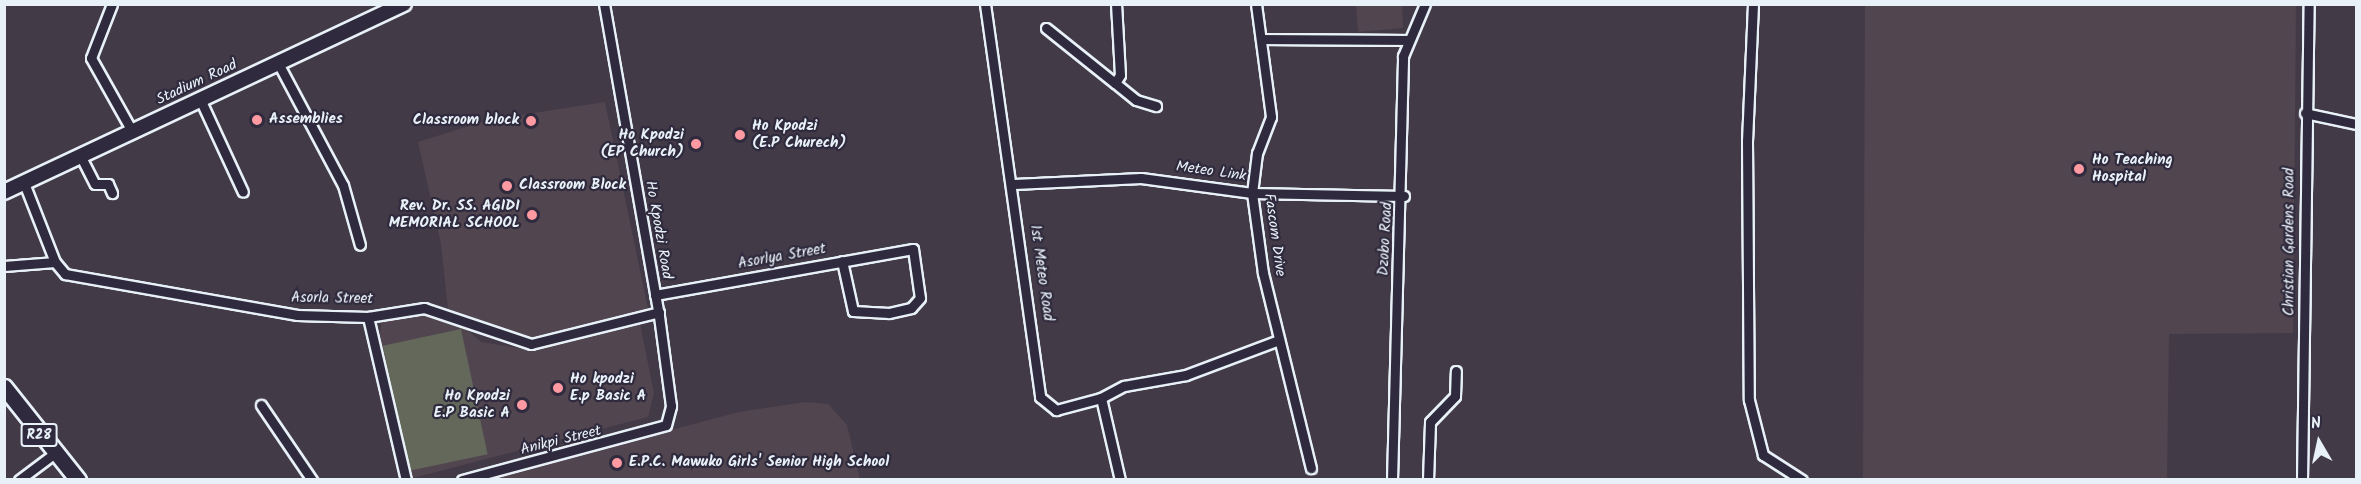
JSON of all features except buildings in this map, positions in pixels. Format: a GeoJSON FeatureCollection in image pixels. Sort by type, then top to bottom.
{"type":"FeatureCollection","features":[{"type":"Feature","properties":{"kind":"main road","name":"Stadium Road"},"geometry":{"type":"LineString","coordinates":[[4,192],[404,4]]}},
{"type":"Feature","properties":{"kind":"main road","name":"R28"},"geometry":{"type":"LineString","coordinates":[[4,387],[78,480]]}},
{"type":"Feature","properties":{"kind":"street"},"geometry":{"type":"LineString","coordinates":[[112,4],[91,58],[132,131]]}},
{"type":"Feature","properties":{"kind":"street","name":"Ho Kpodzi Road"},"geometry":{"type":"LineString","coordinates":[[604,4],[658,312],[671,406],[666,425]]}},
{"type":"Feature","properties":{"kind":"street","name":"1st Meteo Road"},"geometry":{"type":"LineString","coordinates":[[985,4],[1014,184],[1040,397],[1056,410],[1101,398]]}},
{"type":"Feature","properties":{"kind":"street"},"geometry":{"type":"LineString","coordinates":[[1115,83],[1120,75],[1116,4]]}},
{"type":"Feature","properties":{"kind":"street","name":"Fascom Drive"},"geometry":{"type":"LineString","coordinates":[[1256,4],[1271,117],[1257,153],[1252,193],[1279,340],[1311,468]]}},
{"type":"Feature","properties":{"kind":"street","name":"Dzobo Road"},"geometry":{"type":"LineString","coordinates":[[1392,480],[1404,196],[1401,113],[1407,40],[1425,4]]}},
{"type":"Feature","properties":{"kind":"street"},"geometry":{"type":"LineString","coordinates":[[1753,4],[1747,141],[1749,400],[1763,454],[1802,480]]}},
{"type":"Feature","properties":{"kind":"street","name":"Christian Gardens Road"},"geometry":{"type":"LineString","coordinates":[[2301,480],[2305,113],[2309,4]]}},
{"type":"Feature","properties":{"kind":"street"},"geometry":{"type":"LineString","coordinates":[[1046,28],[1136,100],[1156,106]]}},
{"type":"Feature","properties":{"kind":"street"},"geometry":{"type":"LineString","coordinates":[[1262,39],[1407,40]]}},
{"type":"Feature","properties":{"kind":"street"},"geometry":{"type":"LineString","coordinates":[[278,63],[343,185],[360,245]]}},
{"type":"Feature","properties":{"kind":"street"},"geometry":{"type":"LineString","coordinates":[[200,99],[243,192]]}},
{"type":"Feature","properties":{"kind":"street"},"geometry":{"type":"LineString","coordinates":[[2305,113],[2356,124]]}},
{"type":"Feature","properties":{"kind":"street"},"geometry":{"type":"LineString","coordinates":[[81,157],[95,184],[108,184],[112,193]]}},
{"type":"Feature","properties":{"kind":"street","name":"Meteo Link"},"geometry":{"type":"LineString","coordinates":[[1014,184],[1142,178],[1252,193],[1404,196]]}},
{"type":"Feature","properties":{"kind":"street"},"geometry":{"type":"LineString","coordinates":[[4,266],[55,262],[24,183]]}},
{"type":"Feature","properties":{"kind":"street","name":"Asorlya Street"},"geometry":{"type":"LineString","coordinates":[[655,295],[842,261],[913,249],[920,298],[911,308],[889,313],[853,311],[842,261]]}},
{"type":"Feature","properties":{"kind":"street","name":"Asorla Street"},"geometry":{"type":"LineString","coordinates":[[55,262],[64,274],[262,309],[368,317],[424,308],[531,344],[658,312]]}},
{"type":"Feature","properties":{"kind":"street"},"geometry":{"type":"LineString","coordinates":[[368,317],[406,480]]}},
{"type":"Feature","properties":{"kind":"street"},"geometry":{"type":"LineString","coordinates":[[1120,480],[1101,398],[1124,386],[1186,375],[1279,340]]}},
{"type":"Feature","properties":{"kind":"street"},"geometry":{"type":"LineString","coordinates":[[1428,480],[1430,422],[1455,396],[1456,371]]}},
{"type":"Feature","properties":{"kind":"street"},"geometry":{"type":"LineString","coordinates":[[261,405],[312,480]]}},
{"type":"Feature","properties":{"kind":"street","name":"Anikpi Street"},"geometry":{"type":"LineString","coordinates":[[462,480],[666,425]]}},
{"type":"Feature","properties":{"kind":"street"},"geometry":{"type":"LineString","coordinates":[[19,480],[55,453]]}},
{"type":"Feature","properties":{"kind":"shaded area"},"geometry":{"type":"Polygon","coordinates":[[[1356,5],[1402,5],[1403,28],[1358,32],[1356,5]]]}},
{"type":"Feature","properties":{"kind":"shaded area","name":"Ho Teaching Hospital"},"geometry":{"type":"Polygon","coordinates":[[[1865,5],[2296,5],[2293,333],[2169,334],[2167,479],[1863,479],[1865,5]]]}},
{"type":"Feature","properties":{"kind":"shaded area","name":"Rev. Dr. SS. AGIDI MEMORIAL SCHOOL"},"geometry":{"type":"Polygon","coordinates":[[[605,102],[648,309],[530,338],[448,309],[441,244],[418,142],[488,120],[605,102]]]}},
{"type":"Feature","properties":{"kind":"shaded area","name":"Ho Kpodzi E.P Basic A"},"geometry":{"type":"Polygon","coordinates":[[[427,315],[464,327],[481,342],[529,350],[640,324],[654,393],[648,417],[409,479],[379,339],[382,320],[427,315]]]}},
{"type":"Feature","properties":{"kind":"shaded area"},"geometry":{"type":"Polygon","coordinates":[[[805,402],[828,404],[847,425],[860,479],[485,479],[739,412],[805,402]]]}},
{"type":"Feature","properties":{"kind":"green space"},"geometry":{"type":"Polygon","coordinates":[[[461,329],[488,454],[409,471],[383,346],[461,329]]]}},
{"type":"Feature","properties":{"kind":"place","name":"Assemblies"},"geometry":{"type":"Point","coordinates":[257,120]}},
{"type":"Feature","properties":{"kind":"place","name":"Classroom block"},"geometry":{"type":"Point","coordinates":[531,121]}},
{"type":"Feature","properties":{"kind":"place","name":"Ho Kpodzi (E.P Churech)"},"geometry":{"type":"Point","coordinates":[740,135]}},
{"type":"Feature","properties":{"kind":"place","name":"Ho Kpodzi (EP Church)"},"geometry":{"type":"Point","coordinates":[696,144]}},
{"type":"Feature","properties":{"kind":"place","name":"Ho Teaching Hospital"},"geometry":{"type":"Point","coordinates":[2079,169]}},
{"type":"Feature","properties":{"kind":"place","name":"Classroom Block"},"geometry":{"type":"Point","coordinates":[507,186]}},
{"type":"Feature","properties":{"kind":"place","name":"Rev. Dr. SS. AGIDI MEMORIAL SCHOOL"},"geometry":{"type":"Point","coordinates":[532,215]}},
{"type":"Feature","properties":{"kind":"place","name":"Ho kpodzi E.p Basic A"},"geometry":{"type":"Point","coordinates":[558,388]}},
{"type":"Feature","properties":{"kind":"place","name":"Ho Kpodzi E.P Basic A"},"geometry":{"type":"Point","coordinates":[522,405]}},
{"type":"Feature","properties":{"kind":"place","name":"E.P.C. Mawuko Girls' Senior High School"},"geometry":{"type":"Point","coordinates":[617,463]}}]}
